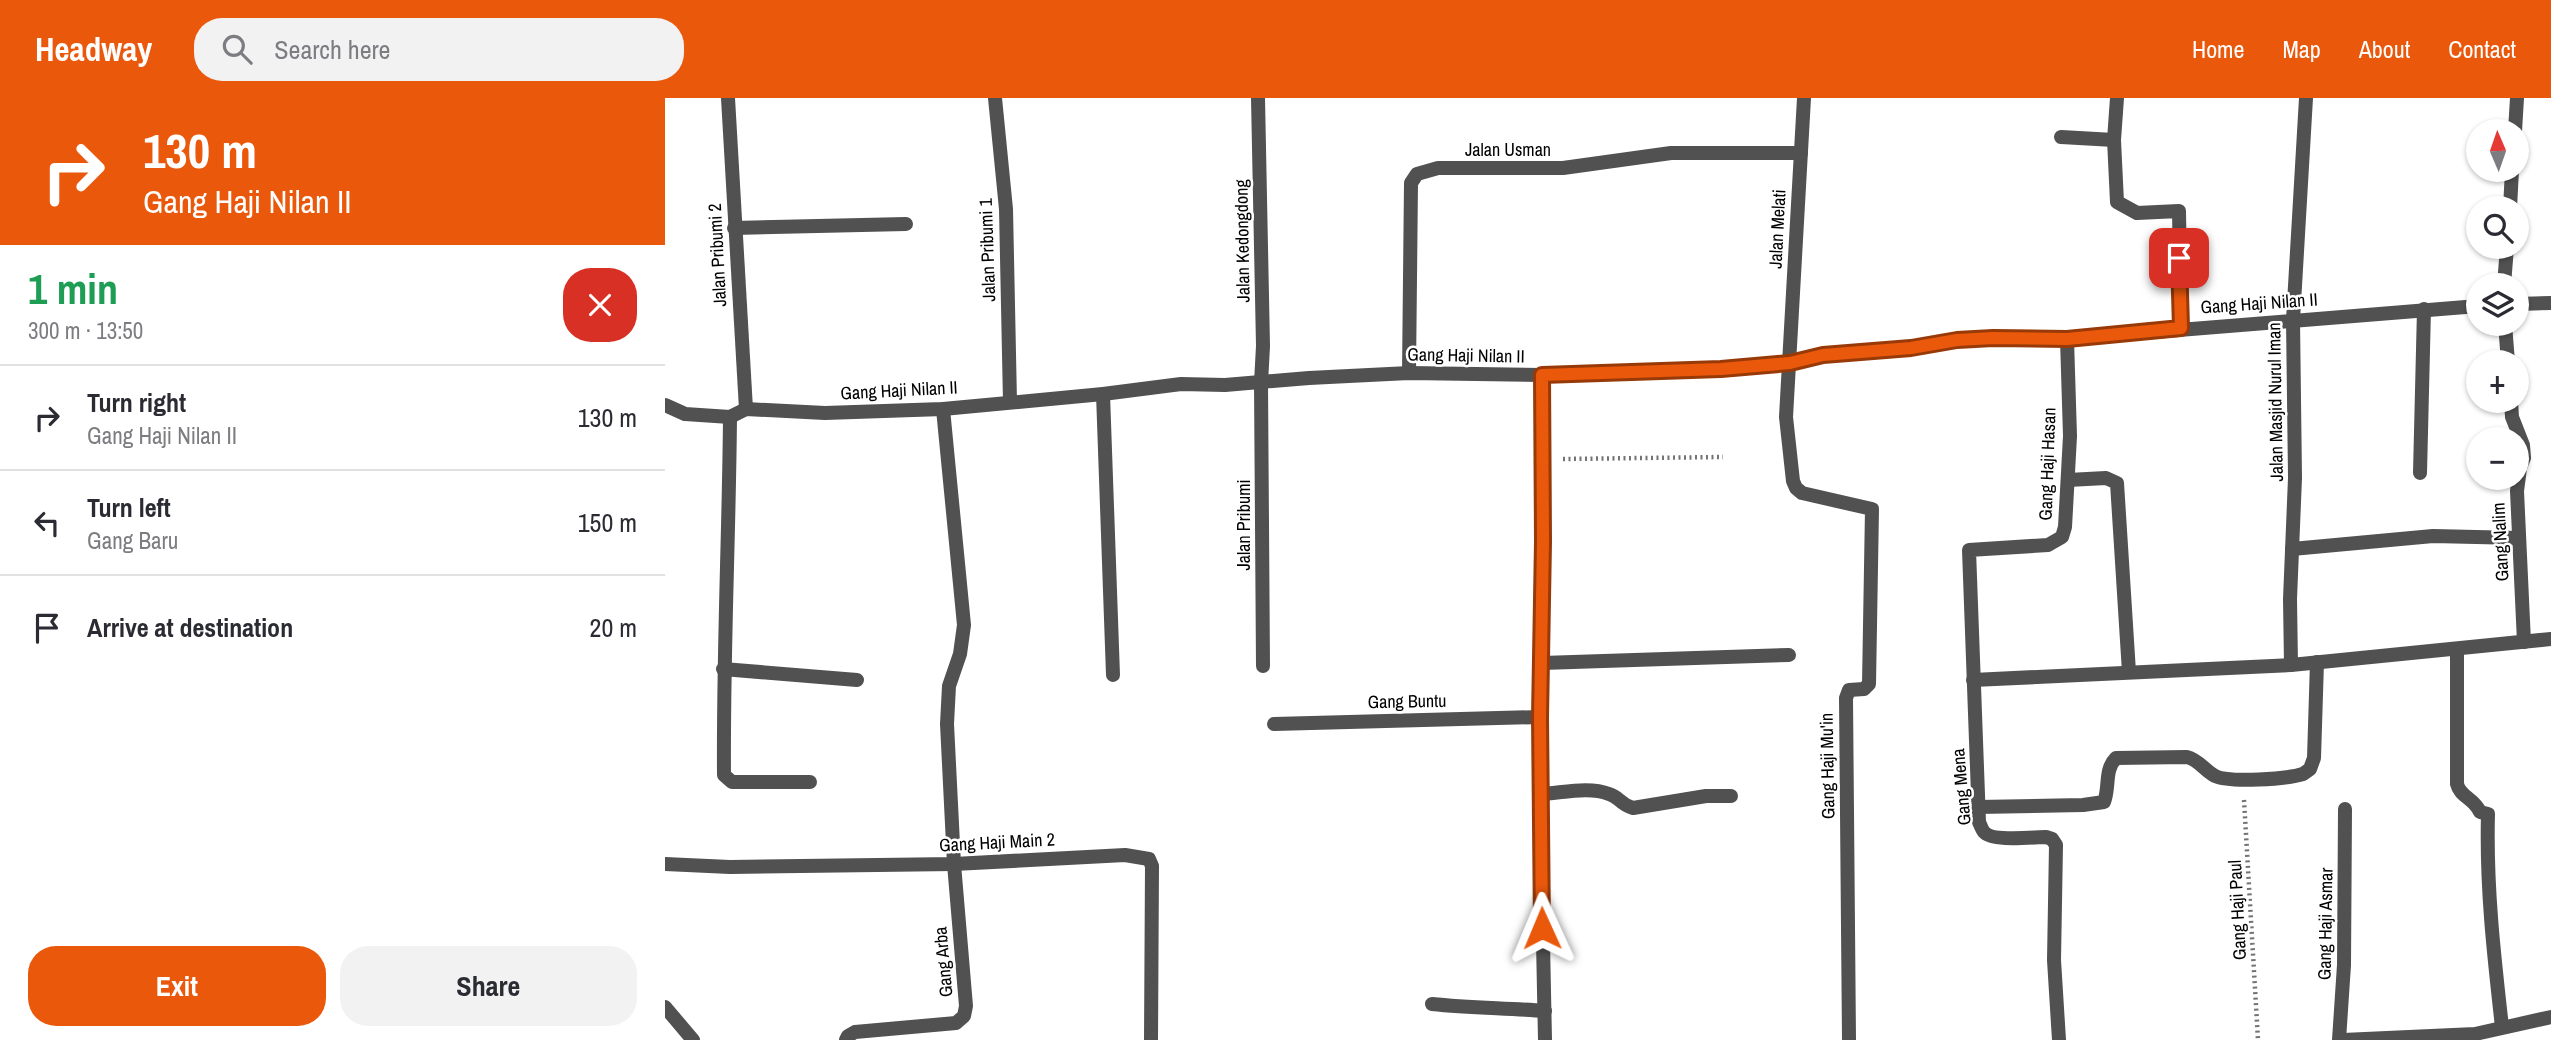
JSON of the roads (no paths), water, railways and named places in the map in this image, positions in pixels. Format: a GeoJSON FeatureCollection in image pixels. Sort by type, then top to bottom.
{"type":"FeatureCollection","features":[{"type":"Feature","properties":{"kind":"street","name":"Jalan Pribumi 2"},"geometry":{"type":"LineString","coordinates":[[728,98],[745,409]]}},
{"type":"Feature","properties":{"kind":"street","name":"Jalan Pribumi 1"},"geometry":{"type":"LineString","coordinates":[[995,98],[1006,209],[1010,401]]}},
{"type":"Feature","properties":{"kind":"street","name":"Jalan Kedongdong"},"geometry":{"type":"LineString","coordinates":[[1258,98],[1263,346],[1261,383]]}},
{"type":"Feature","properties":{"kind":"street","name":"Jalan Melati"},"geometry":{"type":"LineString","coordinates":[[1790,363],[1804,98]]}},
{"type":"Feature","properties":{"kind":"street"},"geometry":{"type":"LineString","coordinates":[[2117,98],[2114,140],[2117,202],[2137,213],[2179,211],[2181,328]]}},
{"type":"Feature","properties":{"kind":"street","name":"Jalan Masjid Nurul Iman"},"geometry":{"type":"LineString","coordinates":[[2291,665],[2290,599],[2295,478],[2293,320],[2306,98]]}},
{"type":"Feature","properties":{"kind":"street"},"geometry":{"type":"LineString","coordinates":[[2516,119],[2517,98]]}},
{"type":"Feature","properties":{"kind":"street"},"geometry":{"type":"LineString","coordinates":[[2061,137],[2114,140]]}},
{"type":"Feature","properties":{"kind":"street","name":"Jalan Usman"},"geometry":{"type":"LineString","coordinates":[[1409,373],[1411,183],[1417,174],[1438,168],[1563,168],[1671,153],[1801,153]]}},
{"type":"Feature","properties":{"kind":"street"},"geometry":{"type":"LineString","coordinates":[[734,228],[906,223]]}},
{"type":"Feature","properties":{"kind":"street"},"geometry":{"type":"LineString","coordinates":[[2529,304],[2551,303]]}},
{"type":"Feature","properties":{"kind":"street","name":"Gang Haji Nilan II"},"geometry":{"type":"LineString","coordinates":[[745,409],[825,413],[943,409],[1181,384],[1225,385],[1409,373],[1542,375],[1721,369],[1790,363],[1823,355],[1911,348],[1957,340],[2067,339],[2466,307]]}},
{"type":"Feature","properties":{"kind":"street"},"geometry":{"type":"LineString","coordinates":[[2420,473],[2424,309]]}},
{"type":"Feature","properties":{"kind":"street","name":"Gang Haji Hasan"},"geometry":{"type":"LineString","coordinates":[[1969,550],[2038,546],[2062,537],[2065,527],[2070,436],[2067,339]]}},
{"type":"Feature","properties":{"kind":"street","name":"Gang Haji Mu'in"},"geometry":{"type":"LineString","coordinates":[[1790,363],[1786,417],[1796,488],[1811,496],[1872,509],[1869,684],[1864,689],[1849,690],[1846,698],[1849,1040]]}},
{"type":"Feature","properties":{"kind":"street"},"geometry":{"type":"LineString","coordinates":[[1542,375],[1540,717],[1545,1040]]}},
{"type":"Feature","properties":{"kind":"street","name":"Jalan Pribumi"},"geometry":{"type":"LineString","coordinates":[[1261,383],[1263,666]]}},
{"type":"Feature","properties":{"kind":"street"},"geometry":{"type":"LineString","coordinates":[[1103,394],[1113,675]]}},
{"type":"Feature","properties":{"kind":"street"},"geometry":{"type":"LineString","coordinates":[[665,405],[685,414],[730,417],[745,409]]}},
{"type":"Feature","properties":{"kind":"street"},"geometry":{"type":"LineString","coordinates":[[943,409],[964,625],[960,654],[950,687],[947,724],[954,864]]}},
{"type":"Feature","properties":{"kind":"street","name":"Gang Nalim"},"geometry":{"type":"LineString","coordinates":[[2512,413],[2523,445],[2524,458],[2517,491],[2524,642]]}},
{"type":"Feature","properties":{"kind":"street"},"geometry":{"type":"LineString","coordinates":[[730,417],[728,606],[723,669],[724,775],[732,782],[810,782]]}},
{"type":"Feature","properties":{"kind":"street"},"geometry":{"type":"LineString","coordinates":[[2067,480],[2106,478],[2117,483],[2129,672]]}},
{"type":"Feature","properties":{"kind":"street"},"geometry":{"type":"LineString","coordinates":[[2292,548],[2433,536],[2519,538]]}},
{"type":"Feature","properties":{"kind":"street","name":"Gang Mena"},"geometry":{"type":"LineString","coordinates":[[1969,550],[1979,821],[1987,835],[1997,838],[2046,836],[2056,845],[2054,960],[2059,1040]]}},
{"type":"Feature","properties":{"kind":"street"},"geometry":{"type":"LineString","coordinates":[[1973,680],[2291,665],[2551,639]]}},
{"type":"Feature","properties":{"kind":"street"},"geometry":{"type":"LineString","coordinates":[[2457,649],[2457,784],[2463,795],[2474,800],[2480,812],[2489,814],[2489,914],[2502,1027]]}},
{"type":"Feature","properties":{"kind":"street"},"geometry":{"type":"LineString","coordinates":[[1542,663],[1789,655]]}},
{"type":"Feature","properties":{"kind":"street"},"geometry":{"type":"LineString","coordinates":[[1978,807],[2083,805],[2104,802],[2108,774],[2116,758],[2187,757],[2196,760],[2219,778],[2296,776],[2310,769],[2314,758],[2317,662]]}},
{"type":"Feature","properties":{"kind":"street"},"geometry":{"type":"LineString","coordinates":[[723,669],[857,680]]}},
{"type":"Feature","properties":{"kind":"street","name":"Gang Buntu"},"geometry":{"type":"LineString","coordinates":[[1274,724],[1540,717]]}},
{"type":"Feature","properties":{"kind":"street"},"geometry":{"type":"LineString","coordinates":[[1541,794],[1599,790],[1615,796],[1622,805],[1633,808],[1706,796],[1731,796]]}},
{"type":"Feature","properties":{"kind":"street","name":"Gang Haji Asmar"},"geometry":{"type":"LineString","coordinates":[[2341,1040],[2345,809]]}},
{"type":"Feature","properties":{"kind":"street","name":"Gang Haji Main 2"},"geometry":{"type":"LineString","coordinates":[[665,864],[730,867],[954,864],[1125,855],[1149,859],[1152,866],[1151,1040]]}},
{"type":"Feature","properties":{"kind":"street","name":"Gang Arba"},"geometry":{"type":"LineString","coordinates":[[846,1040],[855,1032],[956,1023],[964,1016],[966,1006],[954,864]]}},
{"type":"Feature","properties":{"kind":"street"},"geometry":{"type":"LineString","coordinates":[[1432,1004],[1545,1011]]}},
{"type":"Feature","properties":{"kind":"street"},"geometry":{"type":"LineString","coordinates":[[665,1007],[694,1040]]}},
{"type":"Feature","properties":{"kind":"street"},"geometry":{"type":"LineString","coordinates":[[2341,1040],[2475,1034],[2551,1017]]}}]}
